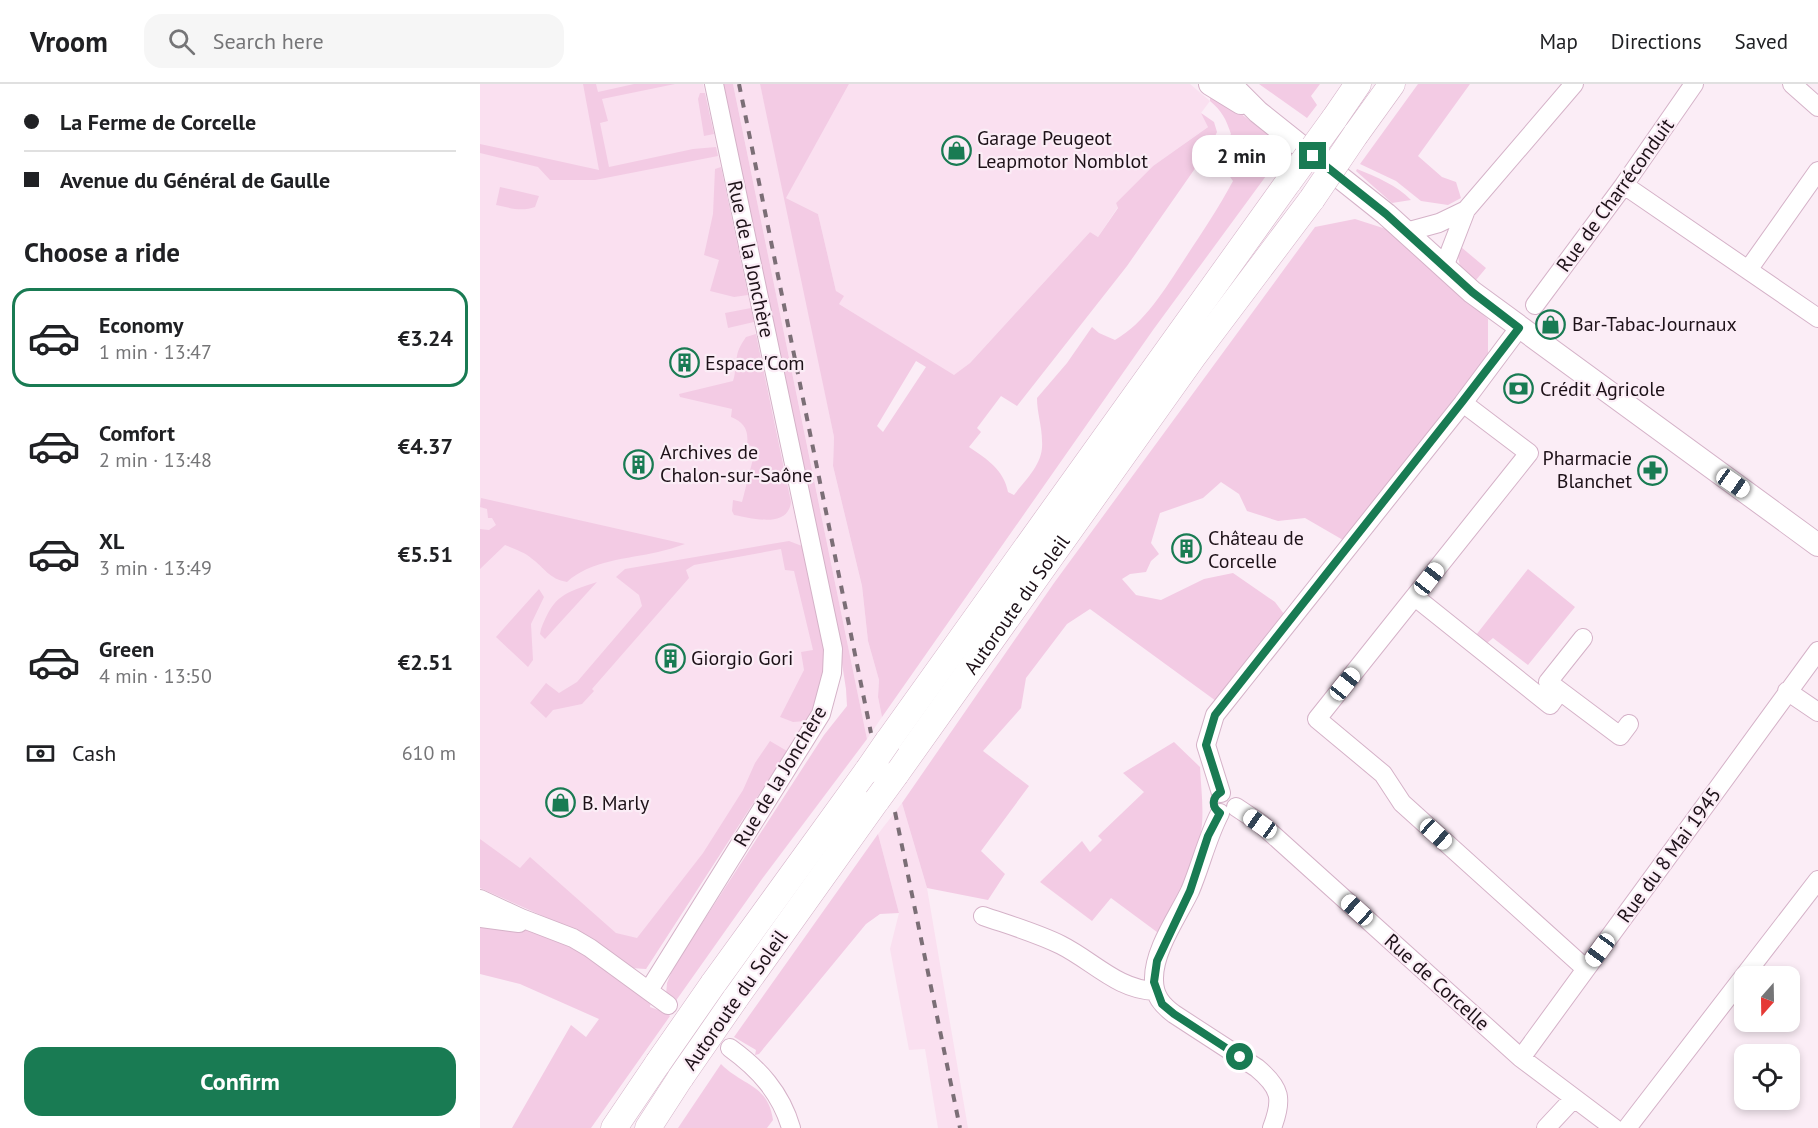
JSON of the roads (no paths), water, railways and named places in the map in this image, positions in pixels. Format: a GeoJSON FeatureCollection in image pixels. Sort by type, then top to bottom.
{"type":"FeatureCollection","features":[{"type":"Feature","properties":{"kind":"highway","name":"Autoroute du Soleil"},"geometry":{"type":"LineString","coordinates":[[614,1128],[712,984],[868,770],[1358,84]]}},
{"type":"Feature","properties":{"kind":"highway","name":"Autoroute du Soleil"},"geometry":{"type":"LineString","coordinates":[[648,1128],[735,999],[1193,357],[1312,199],[1392,84]]}},
{"type":"Feature","properties":{"kind":"main road"},"geometry":{"type":"LineString","coordinates":[[1210,84],[1258,112]]}},
{"type":"Feature","properties":{"kind":"main road"},"geometry":{"type":"LineString","coordinates":[[1230,84],[1258,112],[1406,232],[1444,267],[1519,328],[1818,545]]}},
{"type":"Feature","properties":{"kind":"street","name":"Rue de la Jonchère"},"geometry":{"type":"LineString","coordinates":[[649,990],[821,714],[832,673],[833,649],[714,84]]}},
{"type":"Feature","properties":{"kind":"street"},"geometry":{"type":"LineString","coordinates":[[1444,267],[1466,210],[1574,84]]}},
{"type":"Feature","properties":{"kind":"street","name":"Rue de Charréconduit"},"geometry":{"type":"LineString","coordinates":[[1535,305],[1695,84]]}},
{"type":"Feature","properties":{"kind":"street"},"geometry":{"type":"LineString","coordinates":[[1792,84],[1818,107]]}},
{"type":"Feature","properties":{"kind":"street"},"geometry":{"type":"LineString","coordinates":[[1748,270],[1818,171]]}},
{"type":"Feature","properties":{"kind":"street"},"geometry":{"type":"LineString","coordinates":[[1624,185],[1818,318]]}},
{"type":"Feature","properties":{"kind":"street"},"geometry":{"type":"LineString","coordinates":[[1406,232],[1439,223],[1466,210]]}},
{"type":"Feature","properties":{"kind":"street"},"geometry":{"type":"LineString","coordinates":[[1439,223],[1456,237]]}},
{"type":"Feature","properties":{"kind":"street"},"geometry":{"type":"LineString","coordinates":[[1272,1128],[1280,1105],[1275,1085],[1268,1076],[1174,1014],[1162,1004],[1155,991],[1154,972],[1157,961],[1190,891],[1208,836],[1228,810],[1215,808],[1216,796],[1221,792],[1206,745],[1215,715],[1519,328]]}},
{"type":"Feature","properties":{"kind":"street"},"geometry":{"type":"LineString","coordinates":[[1462,402],[1529,453],[1317,719],[1383,774],[1402,803],[1586,969]]}},
{"type":"Feature","properties":{"kind":"street"},"geometry":{"type":"LineString","coordinates":[[1414,597],[1550,705],[1560,691]]}},
{"type":"Feature","properties":{"kind":"street"},"geometry":{"type":"LineString","coordinates":[[1583,638],[1548,682],[1620,736],[1629,723]]}},
{"type":"Feature","properties":{"kind":"street","name":"Rue du 8 Mai 1945"},"geometry":{"type":"LineString","coordinates":[[1521,1058],[1818,651]]}},
{"type":"Feature","properties":{"kind":"street"},"geometry":{"type":"LineString","coordinates":[[1787,692],[1818,712]]}},
{"type":"Feature","properties":{"kind":"street","name":"Rue de Corcelle"},"geometry":{"type":"LineString","coordinates":[[1228,810],[1260,824],[1521,1058],[1614,1128]]}},
{"type":"Feature","properties":{"kind":"street"},"geometry":{"type":"LineString","coordinates":[[1627,1128],[1818,880]]}},
{"type":"Feature","properties":{"kind":"street"},"geometry":{"type":"LineString","coordinates":[[480,898],[521,918],[573,938],[668,1005]]}},
{"type":"Feature","properties":{"kind":"street"},"geometry":{"type":"LineString","coordinates":[[983,916],[1059,944],[1079,954],[1124,985],[1155,991]]}},
{"type":"Feature","properties":{"kind":"street"},"geometry":{"type":"LineString","coordinates":[[480,918],[523,924],[573,938]]}},
{"type":"Feature","properties":{"kind":"street"},"geometry":{"type":"LineString","coordinates":[[730,1048],[748,1062],[773,1089],[786,1109],[791,1128]]}},
{"type":"Feature","properties":{"kind":"street"},"geometry":{"type":"LineString","coordinates":[[1546,1128],[1574,1098]]}},
{"type":"Feature","properties":{"kind":"railway"},"geometry":{"type":"LineString","coordinates":[[739,84],[871,733]]}},
{"type":"Feature","properties":{"kind":"railway"},"geometry":{"type":"LineString","coordinates":[[895,812],[960,1128]]}},
{"type":"Feature","properties":{"kind":"place","name":"Garage Peugeot Leapmotor Nomblot"},"geometry":{"type":"Point","coordinates":[956,150]}},
{"type":"Feature","properties":{"kind":"place","name":"Bar-Tabac-Journaux"},"geometry":{"type":"Point","coordinates":[1551,324]}},
{"type":"Feature","properties":{"kind":"place","name":"Espace'Com"},"geometry":{"type":"Point","coordinates":[684,363]}},
{"type":"Feature","properties":{"kind":"place","name":"Crédit Agricole"},"geometry":{"type":"Point","coordinates":[1519,389]}},
{"type":"Feature","properties":{"kind":"place","name":"Archives de Chalon-sur-Saône"},"geometry":{"type":"Point","coordinates":[639,464]}},
{"type":"Feature","properties":{"kind":"place","name":"Pharmacie Blanchet"},"geometry":{"type":"Point","coordinates":[1653,470]}},
{"type":"Feature","properties":{"kind":"place","name":"Château de Corcelle"},"geometry":{"type":"Point","coordinates":[1187,549]}},
{"type":"Feature","properties":{"kind":"place","name":"Giorgio Gori"},"geometry":{"type":"Point","coordinates":[670,658]}},
{"type":"Feature","properties":{"kind":"place","name":"B. Marly"},"geometry":{"type":"Point","coordinates":[561,803]}}]}
